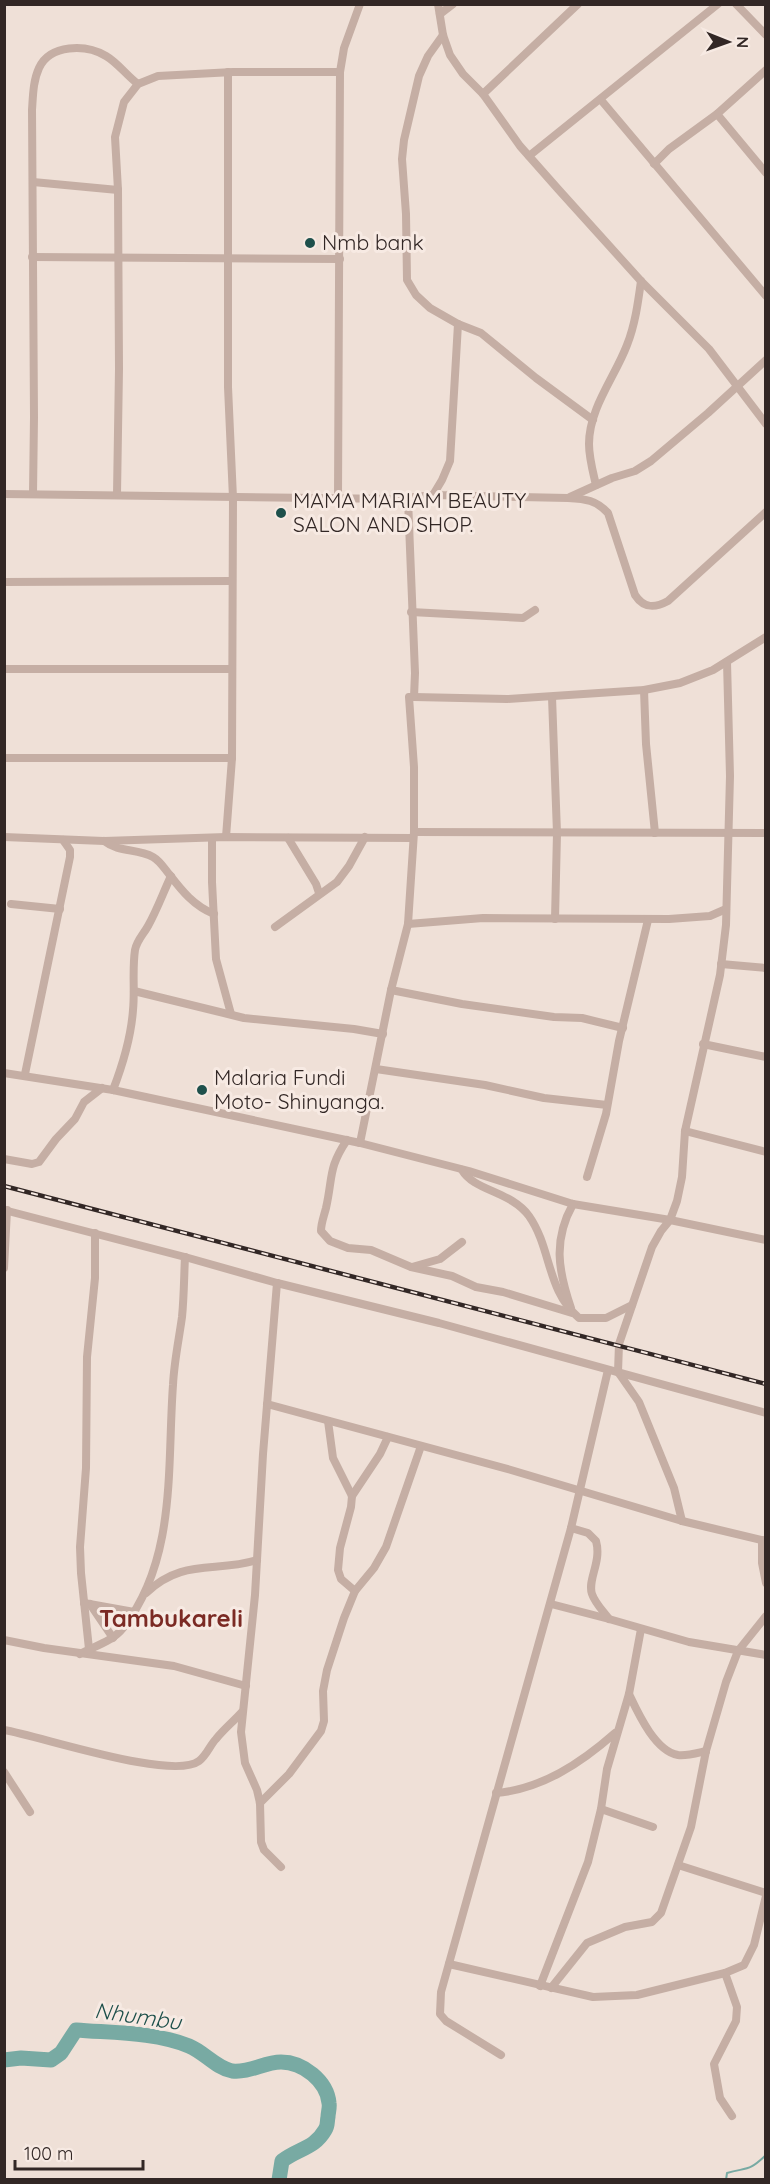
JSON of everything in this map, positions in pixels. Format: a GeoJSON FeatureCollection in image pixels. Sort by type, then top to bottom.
{"type":"FeatureCollection","features":[{"type":"Feature","properties":{"kind":"street"},"geometry":{"type":"LineString","coordinates":[[338,498],[340,72],[344,48],[360,4]]}},
{"type":"Feature","properties":{"kind":"street"},"geometry":{"type":"LineString","coordinates":[[438,4],[443,35],[450,55],[463,74],[483,94],[529,156],[641,281],[709,349],[765,424]]}},
{"type":"Feature","properties":{"kind":"street"},"geometry":{"type":"LineString","coordinates":[[440,14],[453,4]]}},
{"type":"Feature","properties":{"kind":"street"},"geometry":{"type":"LineString","coordinates":[[483,94],[578,4]]}},
{"type":"Feature","properties":{"kind":"street"},"geometry":{"type":"LineString","coordinates":[[529,156],[718,4]]}},
{"type":"Feature","properties":{"kind":"street"},"geometry":{"type":"LineString","coordinates":[[736,4],[765,35]]}},
{"type":"Feature","properties":{"kind":"street"},"geometry":{"type":"LineString","coordinates":[[443,35],[428,56],[419,76],[404,140],[402,159],[408,280],[416,296],[430,308],[458,324],[481,333],[593,420]]}},
{"type":"Feature","properties":{"kind":"street"},"geometry":{"type":"LineString","coordinates":[[33,494],[32,110],[38,70],[48,56],[69,49],[87,49],[108,57],[138,84]]}},
{"type":"Feature","properties":{"kind":"street"},"geometry":{"type":"LineString","coordinates":[[654,164],[669,149],[717,114],[765,70]]}},
{"type":"Feature","properties":{"kind":"street"},"geometry":{"type":"LineString","coordinates":[[117,494],[118,190],[115,137],[124,102],[138,84],[158,76],[228,72],[340,72]]}},
{"type":"Feature","properties":{"kind":"street"},"geometry":{"type":"LineString","coordinates":[[226,837],[232,759],[233,498],[228,387],[228,72]]}},
{"type":"Feature","properties":{"kind":"street"},"geometry":{"type":"LineString","coordinates":[[601,100],[765,296]]}},
{"type":"Feature","properties":{"kind":"street"},"geometry":{"type":"LineString","coordinates":[[717,114],[764,169]]}},
{"type":"Feature","properties":{"kind":"street"},"geometry":{"type":"LineString","coordinates":[[33,182],[118,190]]}},
{"type":"Feature","properties":{"kind":"street"},"geometry":{"type":"LineString","coordinates":[[32,257],[340,259]]}},
{"type":"Feature","properties":{"kind":"street"},"geometry":{"type":"LineString","coordinates":[[596,485],[589,442],[593,420],[627,345],[633,327],[641,281]]}},
{"type":"Feature","properties":{"kind":"street"},"geometry":{"type":"LineString","coordinates":[[433,495],[450,461],[458,324]]}},
{"type":"Feature","properties":{"kind":"street"},"geometry":{"type":"LineString","coordinates":[[568,498],[635,471],[651,461],[765,360]]}},
{"type":"Feature","properties":{"kind":"street"},"geometry":{"type":"LineString","coordinates":[[4,494],[408,499],[433,495],[590,500],[599,503],[608,513],[635,595],[640,603],[649,607],[657,607],[668,601],[765,512]]}},
{"type":"Feature","properties":{"kind":"street"},"geometry":{"type":"LineString","coordinates":[[408,499],[414,697]]}},
{"type":"Feature","properties":{"kind":"street"},"geometry":{"type":"LineString","coordinates":[[4,582],[232,581]]}},
{"type":"Feature","properties":{"kind":"street"},"geometry":{"type":"LineString","coordinates":[[411,612],[523,618],[535,610]]}},
{"type":"Feature","properties":{"kind":"street"},"geometry":{"type":"LineString","coordinates":[[360,1143],[391,990],[408,924],[414,835],[414,767],[409,697],[507,699],[644,690],[680,682],[713,670],[765,638]]}},
{"type":"Feature","properties":{"kind":"street"},"geometry":{"type":"LineString","coordinates":[[682,1521],[674,1488],[639,1402],[618,1372],[619,1344],[652,1247],[670,1220],[682,1177],[685,1131],[721,964],[726,909],[730,776],[727,662]]}},
{"type":"Feature","properties":{"kind":"street"},"geometry":{"type":"LineString","coordinates":[[4,669],[232,669]]}},
{"type":"Feature","properties":{"kind":"street"},"geometry":{"type":"LineString","coordinates":[[644,690],[646,744],[655,833]]}},
{"type":"Feature","properties":{"kind":"street"},"geometry":{"type":"LineString","coordinates":[[552,697],[557,833],[555,919]]}},
{"type":"Feature","properties":{"kind":"street"},"geometry":{"type":"LineString","coordinates":[[4,758],[232,759]]}},
{"type":"Feature","properties":{"kind":"street"},"geometry":{"type":"LineString","coordinates":[[4,837],[104,841],[226,837],[765,833]]}},
{"type":"Feature","properties":{"kind":"street"},"geometry":{"type":"LineString","coordinates":[[274,927],[342,877],[365,837]]}},
{"type":"Feature","properties":{"kind":"street"},"geometry":{"type":"LineString","coordinates":[[212,838],[216,959],[231,1014]]}},
{"type":"Feature","properties":{"kind":"street"},"geometry":{"type":"LineString","coordinates":[[288,838],[316,884],[319,893]]}},
{"type":"Feature","properties":{"kind":"street"},"geometry":{"type":"LineString","coordinates":[[25,1074],[70,857],[70,850],[63,840]]}},
{"type":"Feature","properties":{"kind":"street"},"geometry":{"type":"LineString","coordinates":[[104,841],[111,846],[143,853],[154,858],[195,904],[214,914]]}},
{"type":"Feature","properties":{"kind":"street"},"geometry":{"type":"LineString","coordinates":[[113,1090],[125,1059],[133,1011],[136,947],[171,876]]}},
{"type":"Feature","properties":{"kind":"street"},"geometry":{"type":"LineString","coordinates":[[11,904],[60,909]]}},
{"type":"Feature","properties":{"kind":"street"},"geometry":{"type":"LineString","coordinates":[[408,924],[483,918],[648,920],[710,916],[726,909]]}},
{"type":"Feature","properties":{"kind":"street"},"geometry":{"type":"LineString","coordinates":[[587,1177],[604,1122],[622,1028],[648,920]]}},
{"type":"Feature","properties":{"kind":"street"},"geometry":{"type":"LineString","coordinates":[[721,964],[765,968]]}},
{"type":"Feature","properties":{"kind":"street"},"geometry":{"type":"LineString","coordinates":[[391,990],[462,1004],[554,1017],[582,1018],[622,1028]]}},
{"type":"Feature","properties":{"kind":"street"},"geometry":{"type":"LineString","coordinates":[[134,991],[262,1020],[383,1034]]}},
{"type":"Feature","properties":{"kind":"street"},"geometry":{"type":"LineString","coordinates":[[703,1044],[765,1057]]}},
{"type":"Feature","properties":{"kind":"street"},"geometry":{"type":"LineString","coordinates":[[376,1069],[485,1085],[544,1098],[607,1105]]}},
{"type":"Feature","properties":{"kind":"street"},"geometry":{"type":"LineString","coordinates":[[4,1073],[25,1074],[113,1090],[347,1140],[462,1170],[573,1204],[670,1220],[765,1240]]}},
{"type":"Feature","properties":{"kind":"street"},"geometry":{"type":"LineString","coordinates":[[4,1159],[32,1164],[39,1162],[75,1119],[84,1102],[102,1088]]}},
{"type":"Feature","properties":{"kind":"street"},"geometry":{"type":"LineString","coordinates":[[685,1131],[765,1152]]}},
{"type":"Feature","properties":{"kind":"street"},"geometry":{"type":"LineString","coordinates":[[347,1140],[336,1156],[332,1167],[321,1231],[325,1237],[338,1245],[371,1250],[411,1267],[452,1276],[476,1287],[511,1294],[572,1313]]}},
{"type":"Feature","properties":{"kind":"street"},"geometry":{"type":"LineString","coordinates":[[462,1170],[466,1177],[474,1182],[516,1202],[528,1215],[539,1234],[557,1290],[572,1313],[579,1318],[606,1318],[632,1305]]}},
{"type":"Feature","properties":{"kind":"street"},"geometry":{"type":"LineString","coordinates":[[572,1313],[559,1268],[559,1250],[565,1218],[573,1204]]}},
{"type":"Feature","properties":{"kind":"street"},"geometry":{"type":"LineString","coordinates":[[4,1268],[6,1210],[277,1283],[439,1323],[765,1413]]}},
{"type":"Feature","properties":{"kind":"street"},"geometry":{"type":"LineString","coordinates":[[89,1649],[87,1603],[81,1573],[81,1524],[86,1460],[87,1357],[95,1278],[95,1233]]}},
{"type":"Feature","properties":{"kind":"street"},"geometry":{"type":"LineString","coordinates":[[411,1267],[440,1258],[462,1242]]}},
{"type":"Feature","properties":{"kind":"street"},"geometry":{"type":"LineString","coordinates":[[80,1654],[113,1638],[124,1626],[144,1594],[162,1544],[167,1511],[173,1382],[182,1313],[185,1257]]}},
{"type":"Feature","properties":{"kind":"street"},"geometry":{"type":"LineString","coordinates":[[277,1283],[257,1560],[242,1712],[242,1750],[260,1803],[261,1842],[264,1850],[281,1867]]}},
{"type":"Feature","properties":{"kind":"street"},"geometry":{"type":"LineString","coordinates":[[501,2055],[446,2021],[440,2014],[441,1992],[572,1528],[608,1370]]}},
{"type":"Feature","properties":{"kind":"street"},"geometry":{"type":"LineString","coordinates":[[267,1404],[581,1490],[682,1521],[764,1540],[762,1563],[765,1583]]}},
{"type":"Feature","properties":{"kind":"street"},"geometry":{"type":"LineString","coordinates":[[328,1421],[333,1458],[352,1496]]}},
{"type":"Feature","properties":{"kind":"street"},"geometry":{"type":"LineString","coordinates":[[355,1591],[341,1579],[338,1560],[352,1496],[380,1454],[388,1437]]}},
{"type":"Feature","properties":{"kind":"street"},"geometry":{"type":"LineString","coordinates":[[260,1803],[289,1774],[321,1731],[324,1721],[323,1691],[327,1670],[344,1618],[355,1591],[374,1568],[386,1547],[421,1446]]}},
{"type":"Feature","properties":{"kind":"street"},"geometry":{"type":"LineString","coordinates":[[572,1528],[588,1533],[596,1541],[598,1563],[591,1587],[592,1594],[609,1618]]}},
{"type":"Feature","properties":{"kind":"street"},"geometry":{"type":"LineString","coordinates":[[144,1594],[156,1583],[188,1569],[236,1565],[257,1560]]}},
{"type":"Feature","properties":{"kind":"street"},"geometry":{"type":"LineString","coordinates":[[87,1603],[134,1612]]}},
{"type":"Feature","properties":{"kind":"street"},"geometry":{"type":"LineString","coordinates":[[87,1603],[113,1638]]}},
{"type":"Feature","properties":{"kind":"street"},"geometry":{"type":"LineString","coordinates":[[550,1604],[609,1618],[689,1642],[765,1655]]}},
{"type":"Feature","properties":{"kind":"street"},"geometry":{"type":"LineString","coordinates":[[551,1988],[587,1943],[612,1931],[652,1922],[663,1908],[693,1820],[706,1751],[726,1682],[738,1651],[765,1616]]}},
{"type":"Feature","properties":{"kind":"street"},"geometry":{"type":"LineString","coordinates":[[540,1986],[588,1862],[602,1809],[607,1769],[628,1694],[641,1629]]}},
{"type":"Feature","properties":{"kind":"street"},"geometry":{"type":"LineString","coordinates":[[4,1640],[80,1654],[174,1666],[246,1686]]}},
{"type":"Feature","properties":{"kind":"street"},"geometry":{"type":"LineString","coordinates":[[628,1694],[646,1727],[664,1748],[680,1755],[706,1751]]}},
{"type":"Feature","properties":{"kind":"street"},"geometry":{"type":"LineString","coordinates":[[4,1730],[34,1736],[80,1750],[150,1763],[184,1766],[199,1761],[215,1740],[242,1712]]}},
{"type":"Feature","properties":{"kind":"street"},"geometry":{"type":"LineString","coordinates":[[496,1793],[515,1791],[576,1765],[616,1732]]}},
{"type":"Feature","properties":{"kind":"street"},"geometry":{"type":"LineString","coordinates":[[4,1772],[30,1812]]}},
{"type":"Feature","properties":{"kind":"street"},"geometry":{"type":"LineString","coordinates":[[602,1809],[653,1827]]}},
{"type":"Feature","properties":{"kind":"street"},"geometry":{"type":"LineString","coordinates":[[449,1964],[593,1997],[628,1996],[725,1973],[744,1965],[749,1958],[765,1895],[678,1865]]}},
{"type":"Feature","properties":{"kind":"street"},"geometry":{"type":"LineString","coordinates":[[725,1973],[737,2007],[736,2021],[714,2064],[720,2098],[732,2116]]}},
{"type":"Feature","properties":{"kind":"waterway","name":"Nhumbu"},"geometry":{"type":"LineString","coordinates":[[4,2060],[21,2058],[51,2060],[61,2053],[76,2030],[133,2034],[176,2041],[232,2071],[275,2062],[298,2065],[312,2074],[324,2087],[329,2105],[327,2125],[316,2141],[282,2161],[279,2180]]}},
{"type":"Feature","properties":{"kind":"waterway"},"geometry":{"type":"LineString","coordinates":[[726,2180],[727,2173],[751,2167],[766,2155]]}},
{"type":"Feature","properties":{"kind":"railway"},"geometry":{"type":"LineString","coordinates":[[4,1186],[766,1384]]}},
{"type":"Feature","properties":{"kind":"place","name":"Nmb bank"},"geometry":{"type":"Point","coordinates":[310,243]}},
{"type":"Feature","properties":{"kind":"place","name":"MAMA MARIAM BEAUTY SALON AND SHOP."},"geometry":{"type":"Point","coordinates":[281,513]}},
{"type":"Feature","properties":{"kind":"place","name":"Malaria Fundi Moto- Shinyanga."},"geometry":{"type":"Point","coordinates":[202,1090]}},
{"type":"Feature","properties":{"kind":"district","name":"Tambukareli"},"geometry":{"type":"Point","coordinates":[171,1619]}}]}
